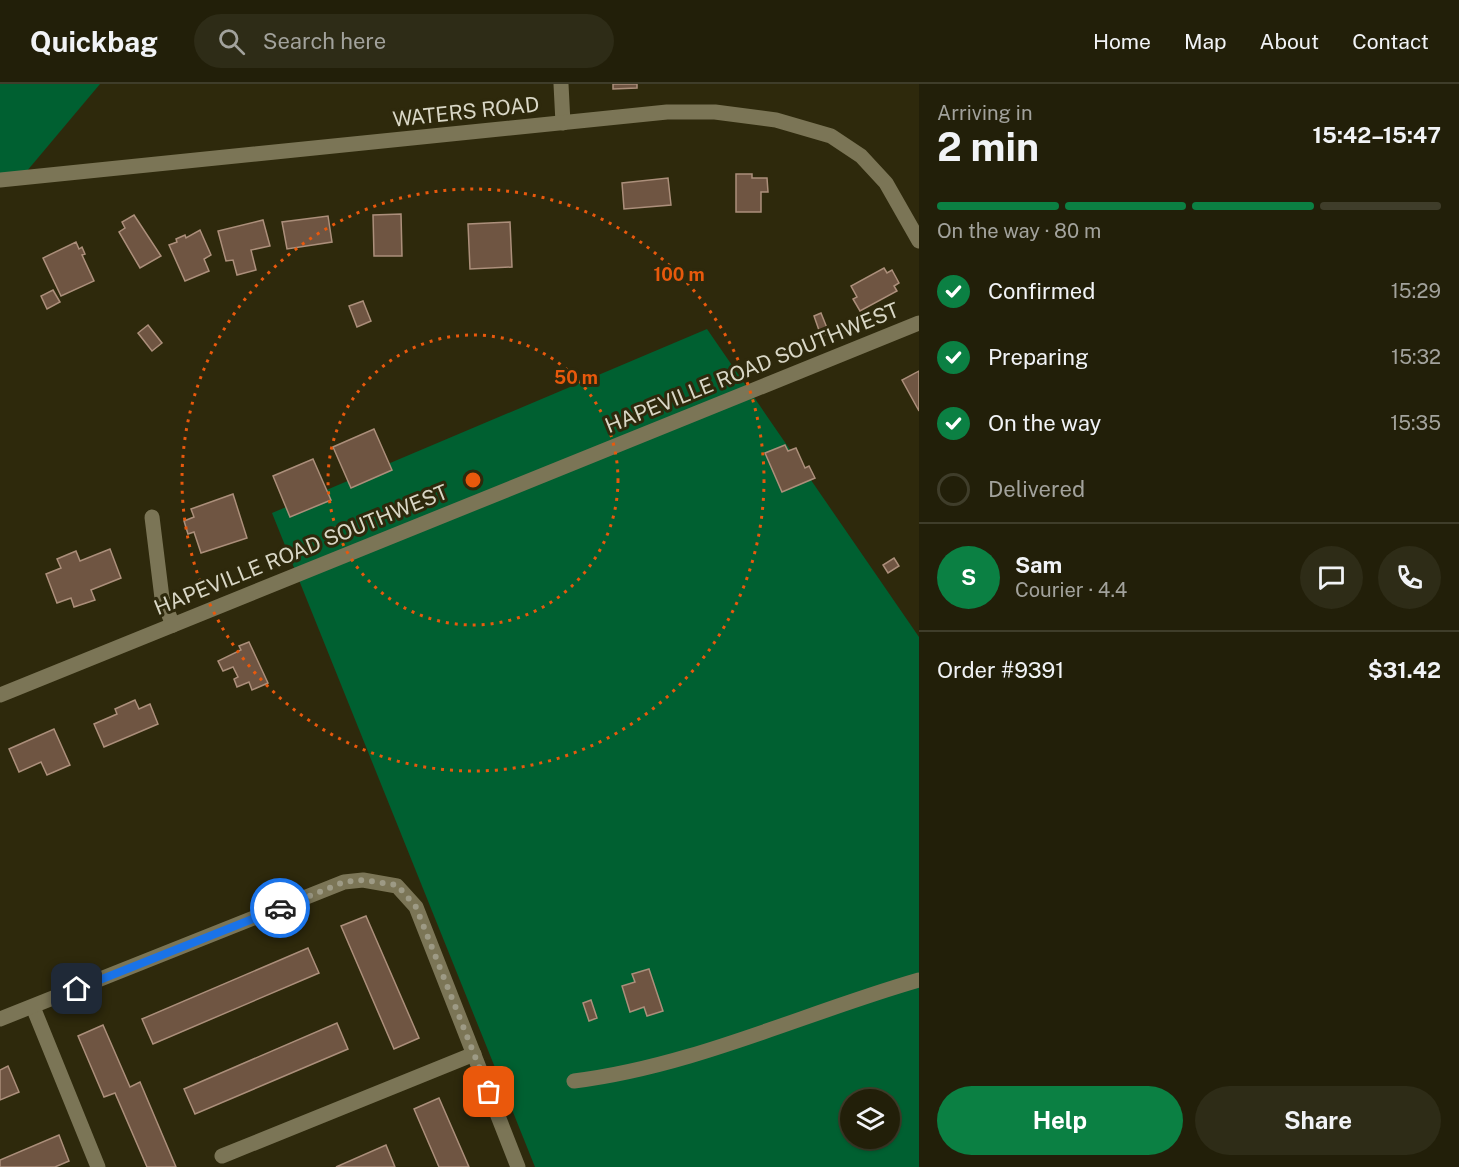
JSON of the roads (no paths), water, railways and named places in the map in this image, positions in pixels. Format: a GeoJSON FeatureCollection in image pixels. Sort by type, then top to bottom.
{"type":"FeatureCollection","features":[{"type":"Feature","properties":{"kind":"street"},"geometry":{"type":"LineString","coordinates":[[561,84],[563,123]]}},
{"type":"Feature","properties":{"kind":"street","name":"WATERS ROAD"},"geometry":{"type":"LineString","coordinates":[[0,180],[667,112],[715,112],[776,120],[831,136],[861,156],[886,183],[919,241]]}},
{"type":"Feature","properties":{"kind":"street","name":"HAPEVILLE ROAD SOUTHWEST"},"geometry":{"type":"LineString","coordinates":[[0,695],[919,323]]}},
{"type":"Feature","properties":{"kind":"street"},"geometry":{"type":"LineString","coordinates":[[152,517],[162,598],[173,625]]}},
{"type":"Feature","properties":{"kind":"street"},"geometry":{"type":"LineString","coordinates":[[0,1019],[344,882],[363,880],[397,885],[416,907],[518,1167]]}},
{"type":"Feature","properties":{"kind":"street"},"geometry":{"type":"LineString","coordinates":[[574,1081],[614,1076],[694,1055],[919,980]]}},
{"type":"Feature","properties":{"kind":"street"},"geometry":{"type":"LineString","coordinates":[[33,1007],[98,1167]]}},
{"type":"Feature","properties":{"kind":"street"},"geometry":{"type":"LineString","coordinates":[[222,1156],[474,1054]]}}]}
